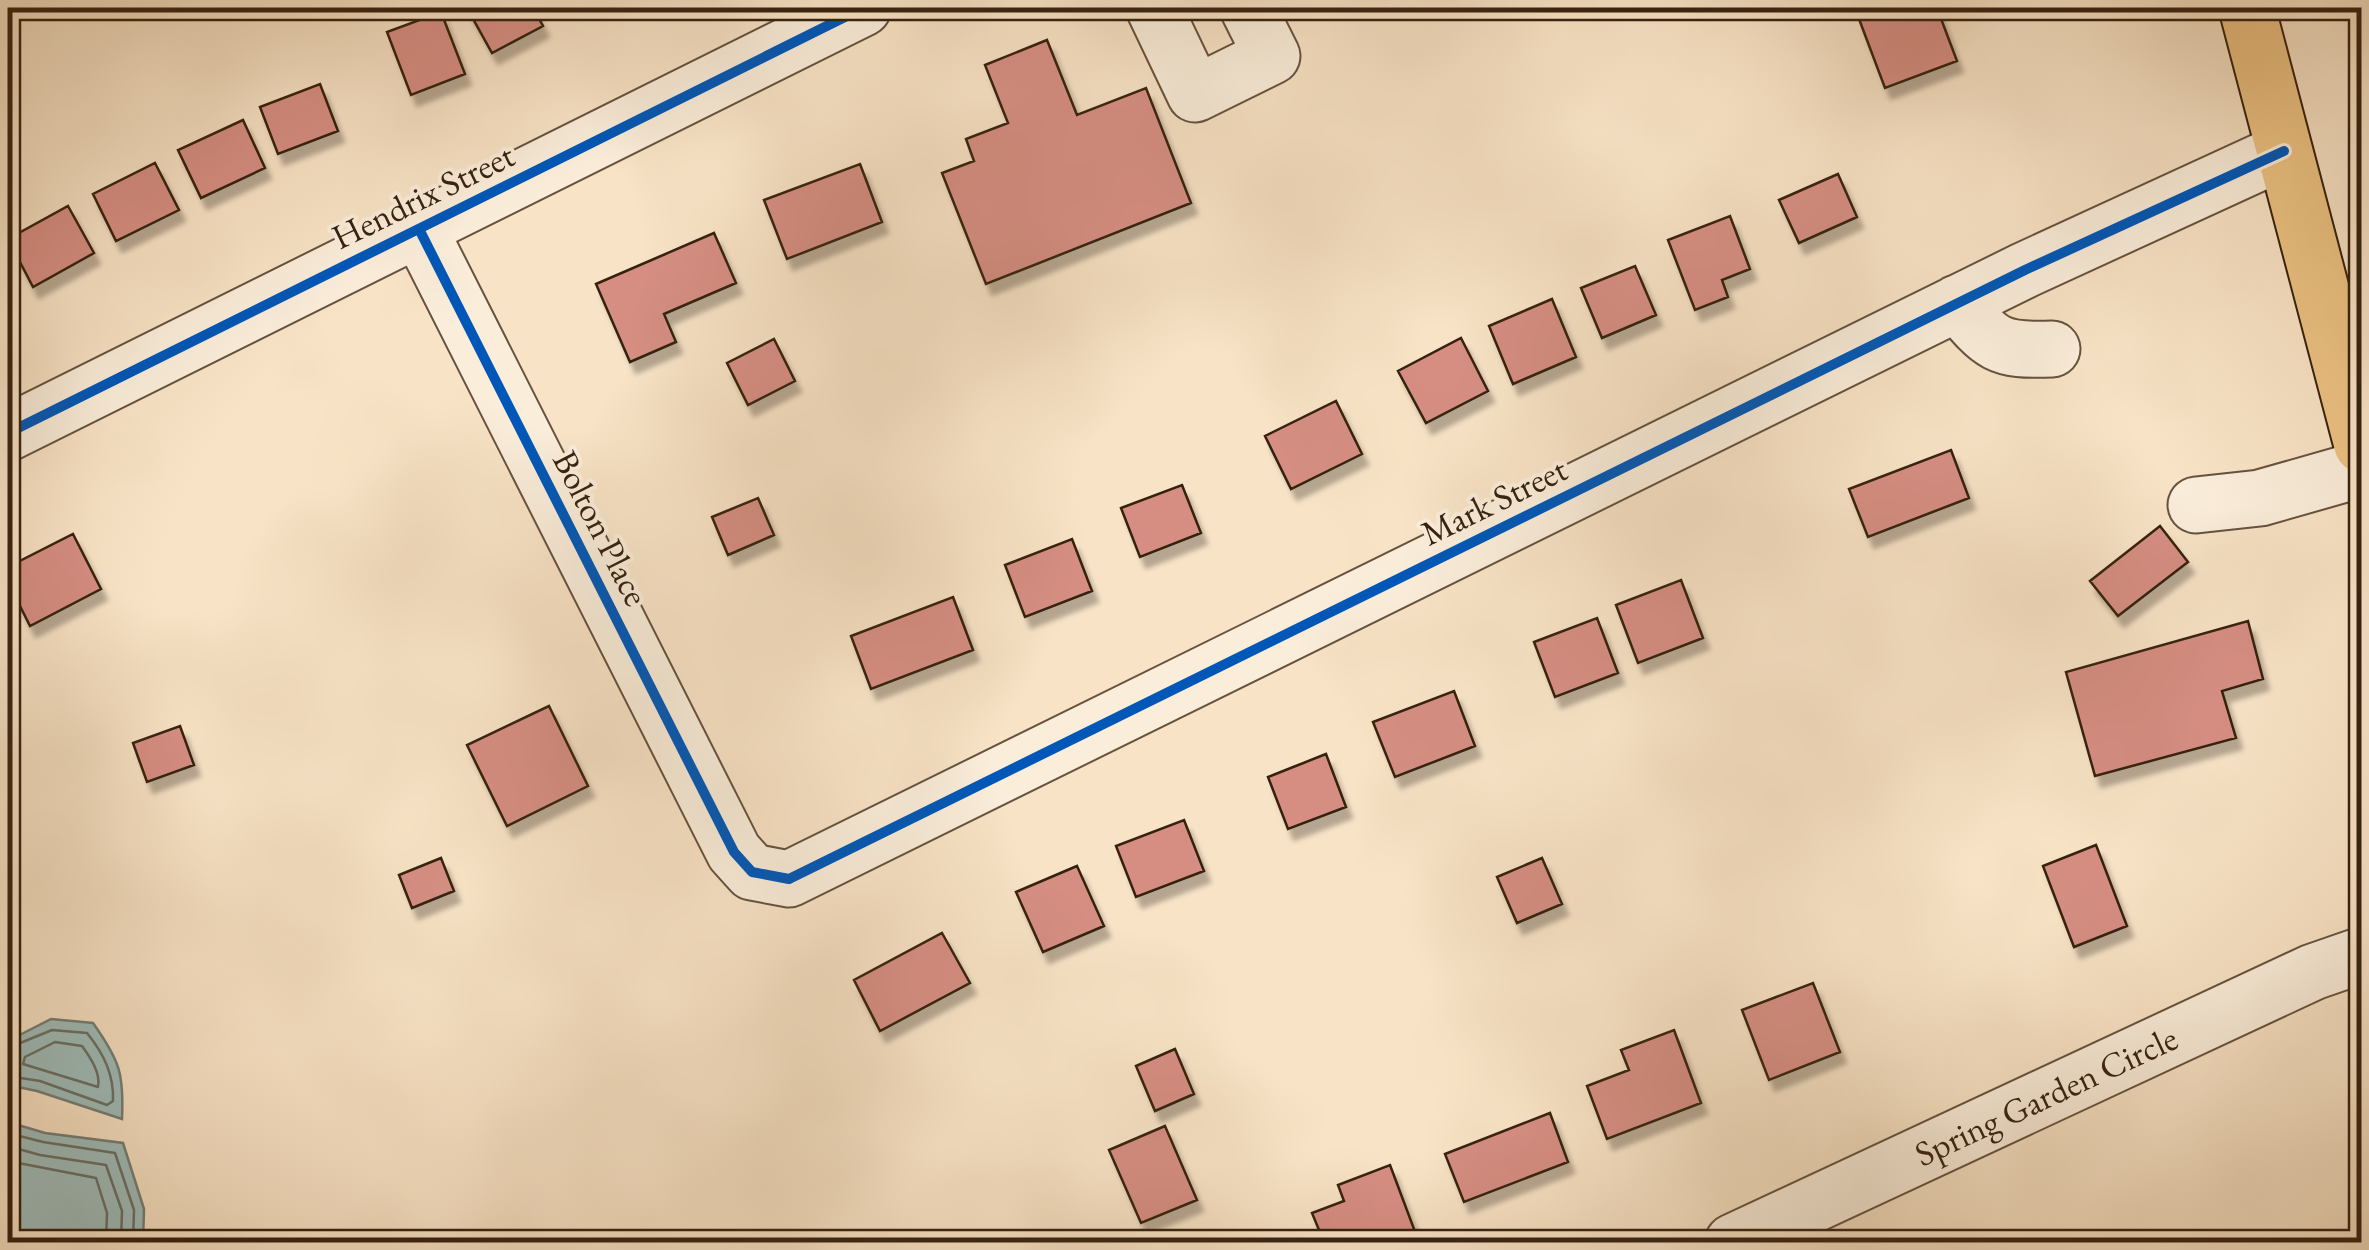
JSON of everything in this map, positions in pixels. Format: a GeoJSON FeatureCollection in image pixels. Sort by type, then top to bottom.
{"type":"FeatureCollection","features":[{"type":"Feature","properties":{"kind":"main road"},"geometry":{"type":"LineString","coordinates":[[2246,8],[2362,445]]}},
{"type":"Feature","properties":{"kind":"street","name":"Hendrix Street"},"geometry":{"type":"LineString","coordinates":[[8,433],[862,8]]}},
{"type":"Feature","properties":{"kind":"street"},"geometry":{"type":"LineString","coordinates":[[1154,8],[1195,94],[1272,56],[1248,8]]}},
{"type":"Feature","properties":{"kind":"street","name":"Mark Street"},"geometry":{"type":"LineString","coordinates":[[734,852],[752,872],[789,879],[1958,303],[2284,151]]}},
{"type":"Feature","properties":{"kind":"street","name":"Bolton Place"},"geometry":{"type":"LineString","coordinates":[[420,229],[734,852]]}},
{"type":"Feature","properties":{"kind":"street"},"geometry":{"type":"LineString","coordinates":[[1958,303],[1987,339],[2015,350],[2052,349]]}},
{"type":"Feature","properties":{"kind":"street"},"geometry":{"type":"LineString","coordinates":[[2196,505],[2260,498],[2362,469]]}},
{"type":"Feature","properties":{"kind":"street","name":"Spring Garden Circle"},"geometry":{"type":"LineString","coordinates":[[1734,1242],[2314,972],[2362,955]]}},
{"type":"Feature","properties":{"kind":"water"},"geometry":{"type":"Polygon","coordinates":[[[51,1019],[93,1023],[118,1068],[122,1119],[8,1085],[8,1041],[51,1019]]]}},
{"type":"Feature","properties":{"kind":"water"},"geometry":{"type":"Polygon","coordinates":[[[8,1122],[45,1133],[123,1143],[144,1209],[143,1242],[8,1242],[8,1122]]]}},
{"type":"Feature","properties":{"kind":"building"},"geometry":{"type":"Polygon","coordinates":[[[467,8],[533,8],[543,26],[492,53],[467,8]]]}},
{"type":"Feature","properties":{"kind":"building"},"geometry":{"type":"Polygon","coordinates":[[[1888,8],[1937,8],[1957,61],[1885,88],[1859,19],[1888,8]]]}},
{"type":"Feature","properties":{"kind":"building"},"geometry":{"type":"Polygon","coordinates":[[[441,12],[465,74],[411,95],[387,32],[441,12]]]}},
{"type":"Feature","properties":{"kind":"building"},"geometry":{"type":"Polygon","coordinates":[[[1047,40],[1077,115],[1146,88],[1191,203],[986,284],[942,173],[974,161],[966,139],[1008,123],[985,65],[1047,40]]]}},
{"type":"Feature","properties":{"kind":"building"},"geometry":{"type":"Polygon","coordinates":[[[320,84],[338,131],[278,154],[260,107],[320,84]]]}},
{"type":"Feature","properties":{"kind":"building"},"geometry":{"type":"Polygon","coordinates":[[[243,120],[265,168],[201,198],[178,150],[243,120]]]}},
{"type":"Feature","properties":{"kind":"building"},"geometry":{"type":"Polygon","coordinates":[[[155,163],[179,210],[116,241],[93,194],[155,163]]]}},
{"type":"Feature","properties":{"kind":"building"},"geometry":{"type":"Polygon","coordinates":[[[860,164],[882,222],[787,259],[764,200],[860,164]]]}},
{"type":"Feature","properties":{"kind":"building"},"geometry":{"type":"Polygon","coordinates":[[[1838,174],[1857,217],[1799,243],[1779,200],[1838,174]]]}},
{"type":"Feature","properties":{"kind":"building"},"geometry":{"type":"Polygon","coordinates":[[[68,206],[94,253],[33,287],[8,239],[68,206]]]}},
{"type":"Feature","properties":{"kind":"building"},"geometry":{"type":"Polygon","coordinates":[[[1730,216],[1750,269],[1722,280],[1728,297],[1695,310],[1668,240],[1730,216]]]}},
{"type":"Feature","properties":{"kind":"building"},"geometry":{"type":"Polygon","coordinates":[[[714,233],[736,283],[664,314],[676,342],[630,362],[596,284],[714,233]]]}},
{"type":"Feature","properties":{"kind":"building"},"geometry":{"type":"Polygon","coordinates":[[[1635,266],[1656,315],[1602,338],[1581,288],[1635,266]]]}},
{"type":"Feature","properties":{"kind":"building"},"geometry":{"type":"Polygon","coordinates":[[[1552,299],[1576,357],[1513,384],[1489,326],[1552,299]]]}},
{"type":"Feature","properties":{"kind":"building"},"geometry":{"type":"Polygon","coordinates":[[[1461,338],[1488,391],[1426,423],[1398,371],[1461,338]]]}},
{"type":"Feature","properties":{"kind":"building"},"geometry":{"type":"Polygon","coordinates":[[[774,339],[795,381],[748,405],[727,363],[774,339]]]}},
{"type":"Feature","properties":{"kind":"building"},"geometry":{"type":"Polygon","coordinates":[[[1336,401],[1362,454],[1291,489],[1265,436],[1336,401]]]}},
{"type":"Feature","properties":{"kind":"building"},"geometry":{"type":"Polygon","coordinates":[[[1951,450],[1969,498],[1868,537],[1849,489],[1951,450]]]}},
{"type":"Feature","properties":{"kind":"building"},"geometry":{"type":"Polygon","coordinates":[[[1182,485],[1201,533],[1140,557],[1121,508],[1182,485]]]}},
{"type":"Feature","properties":{"kind":"building"},"geometry":{"type":"Polygon","coordinates":[[[758,498],[774,535],[728,555],[712,517],[758,498]]]}},
{"type":"Feature","properties":{"kind":"building"},"geometry":{"type":"Polygon","coordinates":[[[2160,526],[2188,562],[2118,616],[2090,581],[2160,526]]]}},
{"type":"Feature","properties":{"kind":"building"},"geometry":{"type":"Polygon","coordinates":[[[73,534],[101,589],[30,626],[8,582],[8,567],[73,534]]]}},
{"type":"Feature","properties":{"kind":"building"},"geometry":{"type":"Polygon","coordinates":[[[1072,539],[1092,591],[1025,617],[1005,565],[1072,539]]]}},
{"type":"Feature","properties":{"kind":"building"},"geometry":{"type":"Polygon","coordinates":[[[1681,580],[1703,638],[1638,663],[1616,605],[1681,580]]]}},
{"type":"Feature","properties":{"kind":"building"},"geometry":{"type":"Polygon","coordinates":[[[953,597],[973,650],[871,689],[851,636],[953,597]]]}},
{"type":"Feature","properties":{"kind":"building"},"geometry":{"type":"Polygon","coordinates":[[[1597,618],[1618,673],[1555,697],[1534,642],[1597,618]]]}},
{"type":"Feature","properties":{"kind":"building"},"geometry":{"type":"Polygon","coordinates":[[[2248,621],[2263,679],[2222,691],[2236,738],[2095,776],[2066,672],[2248,621]]]}},
{"type":"Feature","properties":{"kind":"building"},"geometry":{"type":"Polygon","coordinates":[[[1454,691],[1475,746],[1395,777],[1373,722],[1454,691]]]}},
{"type":"Feature","properties":{"kind":"building"},"geometry":{"type":"Polygon","coordinates":[[[549,706],[588,786],[507,826],[467,745],[549,706]]]}},
{"type":"Feature","properties":{"kind":"building"},"geometry":{"type":"Polygon","coordinates":[[[180,726],[194,765],[147,782],[133,743],[180,726]]]}},
{"type":"Feature","properties":{"kind":"building"},"geometry":{"type":"Polygon","coordinates":[[[1326,754],[1346,807],[1288,829],[1268,777],[1326,754]]]}},
{"type":"Feature","properties":{"kind":"building"},"geometry":{"type":"Polygon","coordinates":[[[1184,820],[1204,871],[1136,897],[1116,846],[1184,820]]]}},
{"type":"Feature","properties":{"kind":"building"},"geometry":{"type":"Polygon","coordinates":[[[2096,845],[2127,926],[2074,947],[2043,866],[2096,845]]]}},
{"type":"Feature","properties":{"kind":"building"},"geometry":{"type":"Polygon","coordinates":[[[441,858],[454,891],[412,908],[399,875],[441,858]]]}},
{"type":"Feature","properties":{"kind":"building"},"geometry":{"type":"Polygon","coordinates":[[[1542,858],[1562,904],[1517,923],[1497,877],[1542,858]]]}},
{"type":"Feature","properties":{"kind":"building"},"geometry":{"type":"Polygon","coordinates":[[[1077,866],[1104,926],[1043,952],[1016,892],[1077,866]]]}},
{"type":"Feature","properties":{"kind":"building"},"geometry":{"type":"Polygon","coordinates":[[[942,933],[970,983],[880,1031],[854,980],[942,933]]]}},
{"type":"Feature","properties":{"kind":"building"},"geometry":{"type":"Polygon","coordinates":[[[1813,983],[1840,1052],[1769,1080],[1742,1010],[1813,983]]]}},
{"type":"Feature","properties":{"kind":"building"},"geometry":{"type":"Polygon","coordinates":[[[1674,1030],[1701,1103],[1607,1139],[1587,1086],[1629,1070],[1621,1050],[1674,1030]]]}},
{"type":"Feature","properties":{"kind":"building"},"geometry":{"type":"Polygon","coordinates":[[[1175,1049],[1194,1094],[1155,1111],[1136,1066],[1175,1049]]]}},
{"type":"Feature","properties":{"kind":"building"},"geometry":{"type":"Polygon","coordinates":[[[1550,1113],[1568,1162],[1464,1202],[1445,1154],[1550,1113]]]}},
{"type":"Feature","properties":{"kind":"building"},"geometry":{"type":"Polygon","coordinates":[[[1165,1126],[1197,1200],[1141,1223],[1109,1150],[1165,1126]]]}},
{"type":"Feature","properties":{"kind":"building"},"geometry":{"type":"Polygon","coordinates":[[[1390,1165],[1414,1229],[1380,1242],[1324,1242],[1312,1213],[1344,1201],[1338,1185],[1390,1165]]]}},
{"type":"Feature","properties":{"kind":"cycle path"},"geometry":{"type":"LineString","coordinates":[[8,433],[863,8]]}},
{"type":"Feature","properties":{"kind":"cycle path"},"geometry":{"type":"LineString","coordinates":[[419,229],[734,852],[752,872],[789,879],[2025,270],[2284,151]]}}]}
